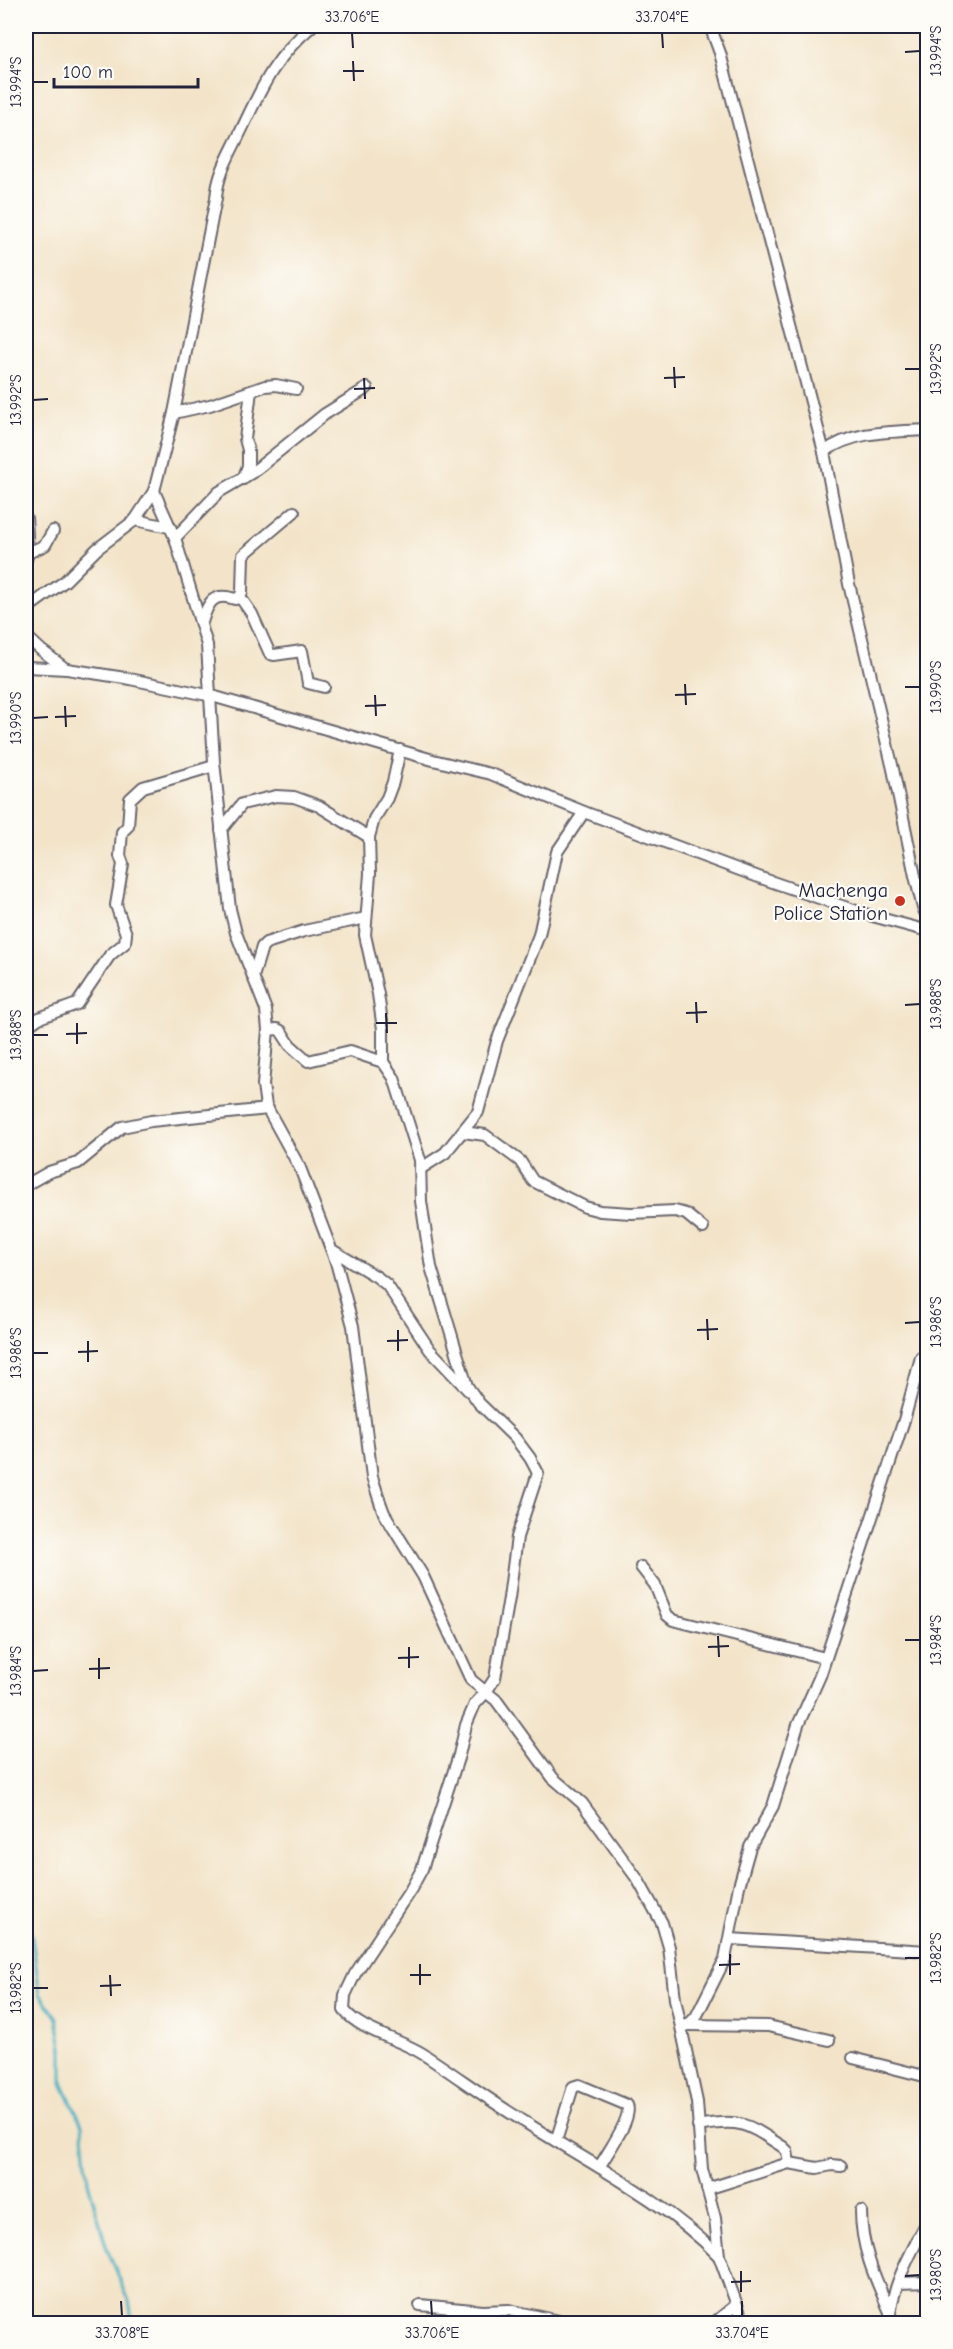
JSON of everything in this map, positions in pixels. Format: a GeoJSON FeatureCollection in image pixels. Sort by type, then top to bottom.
{"type":"FeatureCollection","features":[{"type":"Feature","properties":{"kind":"street"},"geometry":{"type":"LineString","coordinates":[[26,609],[65,581],[97,549],[135,520],[154,491],[174,413],[218,179],[265,80],[282,56],[312,26]]}},
{"type":"Feature","properties":{"kind":"street"},"geometry":{"type":"LineString","coordinates":[[710,26],[720,53],[824,452],[849,584],[893,769],[915,876],[927,918]]}},
{"type":"Feature","properties":{"kind":"street"},"geometry":{"type":"LineString","coordinates":[[174,413],[210,405],[276,385],[296,389]]}},
{"type":"Feature","properties":{"kind":"street"},"geometry":{"type":"LineString","coordinates":[[175,538],[219,492],[243,478],[325,414],[367,388]]}},
{"type":"Feature","properties":{"kind":"street"},"geometry":{"type":"LineString","coordinates":[[243,478],[248,466],[245,439],[250,391]]}},
{"type":"Feature","properties":{"kind":"street"},"geometry":{"type":"LineString","coordinates":[[824,452],[841,441],[858,435],[927,430]]}},
{"type":"Feature","properties":{"kind":"street"},"geometry":{"type":"LineString","coordinates":[[154,491],[175,538],[202,622],[209,658],[214,766],[230,909],[236,933],[266,1010],[268,1030],[263,1084],[268,1109],[300,1168],[312,1204],[332,1250],[353,1326],[372,1477],[380,1502],[384,1513],[423,1576],[466,1673],[471,1680],[496,1700],[553,1778],[582,1803],[647,1895],[662,1923],[669,1947],[675,1999],[685,2026],[697,2102],[702,2169],[715,2218],[720,2256],[744,2324]]}},
{"type":"Feature","properties":{"kind":"street"},"geometry":{"type":"LineString","coordinates":[[240,597],[243,555],[294,512]]}},
{"type":"Feature","properties":{"kind":"street"},"geometry":{"type":"LineString","coordinates":[[26,518],[27,556],[45,545],[53,531]]}},
{"type":"Feature","properties":{"kind":"street"},"geometry":{"type":"LineString","coordinates":[[135,520],[169,527]]}},
{"type":"Feature","properties":{"kind":"street"},"geometry":{"type":"LineString","coordinates":[[202,622],[206,608],[212,600],[225,596],[236,599],[240,597]]}},
{"type":"Feature","properties":{"kind":"street"},"geometry":{"type":"LineString","coordinates":[[240,597],[252,614],[270,654],[302,651],[308,683],[324,687]]}},
{"type":"Feature","properties":{"kind":"street"},"geometry":{"type":"LineString","coordinates":[[26,636],[41,651],[67,669]]}},
{"type":"Feature","properties":{"kind":"street"},"geometry":{"type":"LineString","coordinates":[[26,667],[67,669],[125,678],[212,696],[491,774],[584,812],[865,914],[927,931]]}},
{"type":"Feature","properties":{"kind":"street"},"geometry":{"type":"LineString","coordinates":[[400,750],[393,782],[387,798],[374,819],[369,837],[370,874],[366,948],[378,994],[383,1062],[394,1078],[417,1151],[421,1201],[431,1267],[459,1363],[472,1395]]}},
{"type":"Feature","properties":{"kind":"street"},"geometry":{"type":"LineString","coordinates":[[26,1027],[39,1018],[76,1004],[111,956],[125,943],[126,934],[116,905],[123,864],[120,856],[122,832],[128,826],[133,795],[143,787],[214,766]]}},
{"type":"Feature","properties":{"kind":"street"},"geometry":{"type":"LineString","coordinates":[[221,830],[242,804],[276,796],[294,797],[319,806],[369,837]]}},
{"type":"Feature","properties":{"kind":"street"},"geometry":{"type":"LineString","coordinates":[[420,1169],[445,1153],[478,1112],[497,1041],[538,935],[557,852],[584,812]]}},
{"type":"Feature","properties":{"kind":"street"},"geometry":{"type":"LineString","coordinates":[[254,977],[262,947],[266,943],[304,931],[366,918]]}},
{"type":"Feature","properties":{"kind":"street"},"geometry":{"type":"LineString","coordinates":[[268,1030],[281,1031],[290,1045],[308,1060],[350,1051],[383,1062]]}},
{"type":"Feature","properties":{"kind":"street"},"geometry":{"type":"LineString","coordinates":[[26,1185],[49,1172],[78,1163],[122,1127],[151,1121],[268,1109]]}},
{"type":"Feature","properties":{"kind":"street"},"geometry":{"type":"LineString","coordinates":[[463,1132],[485,1135],[520,1161],[533,1181],[585,1207],[631,1213],[675,1212],[686,1214],[703,1228]]}},
{"type":"Feature","properties":{"kind":"street"},"geometry":{"type":"LineString","coordinates":[[332,1250],[377,1277],[387,1286],[430,1350],[515,1438],[538,1473],[517,1538],[495,1678],[475,1704],[466,1725],[459,1755],[422,1869],[355,1974],[345,1995],[344,2010],[348,2016],[420,2052],[556,2141],[600,2166],[696,2234],[720,2256]]}},
{"type":"Feature","properties":{"kind":"street"},"geometry":{"type":"LineString","coordinates":[[685,2026],[696,2017],[725,1959],[739,1886],[750,1847],[773,1806],[798,1725],[820,1676],[905,1417],[921,1357],[927,1352]]}},
{"type":"Feature","properties":{"kind":"street"},"geometry":{"type":"LineString","coordinates":[[641,1567],[655,1585],[667,1615],[673,1620],[825,1658]]}},
{"type":"Feature","properties":{"kind":"street"},"geometry":{"type":"LineString","coordinates":[[730,1939],[927,1951]]}},
{"type":"Feature","properties":{"kind":"street"},"geometry":{"type":"LineString","coordinates":[[685,2026],[768,2026],[829,2040]]}},
{"type":"Feature","properties":{"kind":"street"},"geometry":{"type":"LineString","coordinates":[[853,2058],[927,2077]]}},
{"type":"Feature","properties":{"kind":"street"},"geometry":{"type":"LineString","coordinates":[[556,2141],[571,2090],[575,2085],[627,2105],[629,2111],[622,2128],[600,2166]]}},
{"type":"Feature","properties":{"kind":"street"},"geometry":{"type":"LineString","coordinates":[[698,2126],[724,2121],[748,2124],[783,2147],[787,2151],[789,2163]]}},
{"type":"Feature","properties":{"kind":"street"},"geometry":{"type":"LineString","coordinates":[[707,2189],[789,2163],[817,2168],[832,2164],[841,2166]]}},
{"type":"Feature","properties":{"kind":"street"},"geometry":{"type":"LineString","coordinates":[[861,2211],[861,2232],[871,2271],[890,2312]]}},
{"type":"Feature","properties":{"kind":"street"},"geometry":{"type":"LineString","coordinates":[[889,2324],[902,2269],[927,2220]]}},
{"type":"Feature","properties":{"kind":"street"},"geometry":{"type":"LineString","coordinates":[[898,2283],[927,2282]]}},
{"type":"Feature","properties":{"kind":"street"},"geometry":{"type":"LineString","coordinates":[[420,2305],[483,2311],[509,2310],[573,2324]]}},
{"type":"Feature","properties":{"kind":"street"},"geometry":{"type":"LineString","coordinates":[[713,2324],[723,2313],[736,2305]]}},
{"type":"Feature","properties":{"kind":"waterway"},"geometry":{"type":"LineString","coordinates":[[26,1915],[32,1938],[40,1994],[57,2018],[62,2048],[62,2083],[82,2125],[88,2182],[106,2246],[129,2301],[133,2324]]}},
{"type":"Feature","properties":{"kind":"place","name":"Machenga Police Station"},"geometry":{"type":"Point","coordinates":[900,901]}}]}
